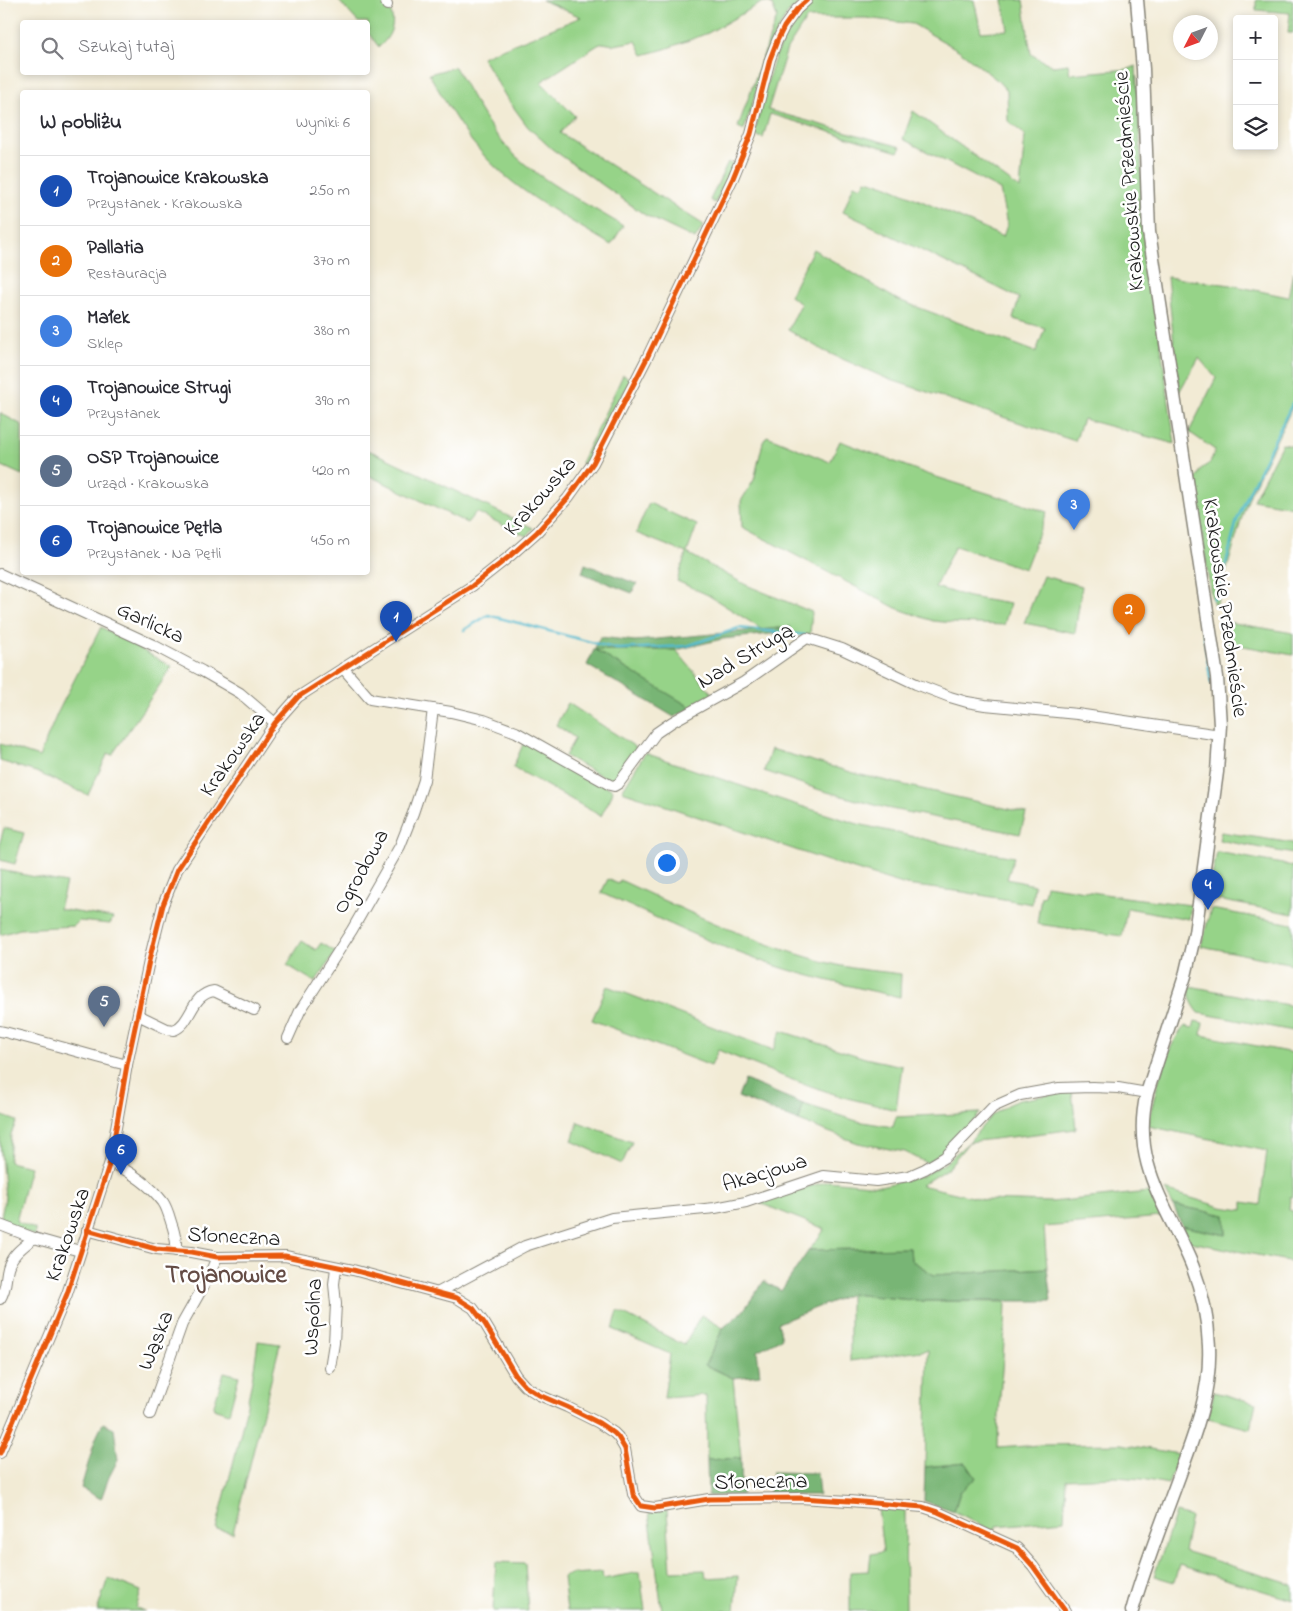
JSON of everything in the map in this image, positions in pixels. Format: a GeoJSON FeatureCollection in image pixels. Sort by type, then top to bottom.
{"type":"FeatureCollection","features":[{"type":"Feature","properties":{"kind":"main road","name":"Krakowskie Przedmieście"},"geometry":{"type":"LineString","coordinates":[[1132,1611],[1199,1419],[1207,1384],[1210,1355],[1206,1315],[1200,1289],[1192,1265],[1155,1186],[1146,1162],[1142,1129],[1147,1093],[1177,1004],[1192,951],[1220,735],[1220,703],[1216,670],[1149,232],[1143,69],[1137,0]]}},
{"type":"Feature","properties":{"kind":"street","name":"Krakowska"},"geometry":{"type":"LineString","coordinates":[[0,1453],[67,1294],[110,1162],[127,1065],[149,961],[163,905],[177,870],[275,723],[298,697],[472,586],[530,538],[568,498],[593,463],[621,410],[733,178],[751,134],[770,59],[777,41],[797,9],[808,0]]}},
{"type":"Feature","properties":{"kind":"street","name":"Garlicka"},"geometry":{"type":"LineString","coordinates":[[0,574],[153,645],[202,671],[240,693],[275,723]]}},
{"type":"Feature","properties":{"kind":"street","name":"Nad Strugą"},"geometry":{"type":"LineString","coordinates":[[343,668],[370,699],[478,718],[516,732],[614,786],[619,783],[656,733],[744,682],[807,638],[842,649],[916,684],[967,702],[1077,714],[1220,735]]}},
{"type":"Feature","properties":{"kind":"street","name":"Ogrodowa"},"geometry":{"type":"LineString","coordinates":[[288,1038],[300,1011],[352,930],[400,846],[414,813],[424,780],[434,709]]}},
{"type":"Feature","properties":{"kind":"street"},"geometry":{"type":"LineString","coordinates":[[138,1015],[167,1029],[174,1030],[183,1024],[202,995],[214,991],[254,1010]]}},
{"type":"Feature","properties":{"kind":"street"},"geometry":{"type":"LineString","coordinates":[[0,1032],[127,1065]]}},
{"type":"Feature","properties":{"kind":"street","name":"Akacjowa"},"geometry":{"type":"LineString","coordinates":[[439,1292],[525,1246],[612,1218],[715,1208],[746,1202],[824,1176],[876,1180],[909,1176],[946,1157],[993,1107],[1020,1095],[1060,1088],[1092,1087],[1118,1088],[1147,1093]]}},
{"type":"Feature","properties":{"kind":"street"},"geometry":{"type":"LineString","coordinates":[[110,1162],[142,1182],[163,1203],[177,1243],[176,1251]]}},
{"type":"Feature","properties":{"kind":"street"},"geometry":{"type":"LineString","coordinates":[[0,1225],[34,1238],[80,1251]]}},
{"type":"Feature","properties":{"kind":"street","name":"Słoneczna"},"geometry":{"type":"LineString","coordinates":[[87,1230],[144,1247],[217,1257],[285,1256],[353,1270],[457,1298],[473,1308],[485,1324],[516,1376],[525,1386],[539,1395],[599,1423],[614,1433],[624,1449],[633,1494],[641,1506],[655,1508],[717,1499],[800,1498],[850,1500],[923,1507],[1017,1548],[1033,1566],[1065,1611]]}},
{"type":"Feature","properties":{"kind":"street"},"geometry":{"type":"LineString","coordinates":[[0,1299],[4,1293],[8,1268],[12,1259],[17,1251],[34,1238]]}},
{"type":"Feature","properties":{"kind":"street","name":"Wąska"},"geometry":{"type":"LineString","coordinates":[[150,1414],[182,1324],[208,1278],[217,1257]]}},
{"type":"Feature","properties":{"kind":"street","name":"Wspólna"},"geometry":{"type":"LineString","coordinates":[[330,1368],[334,1343],[336,1304],[334,1284],[336,1268]]}},
{"type":"Feature","properties":{"kind":"green space"},"geometry":{"type":"Polygon","coordinates":[[[338,0],[382,0],[391,12],[391,30],[379,47],[370,36],[370,20],[356,20],[338,0]]]}},
{"type":"Feature","properties":{"kind":"green space"},"geometry":{"type":"Polygon","coordinates":[[[542,0],[802,0],[787,14],[772,41],[744,130],[738,127],[777,17],[771,3],[763,2],[708,33],[643,55],[636,41],[614,45],[603,43],[541,82],[575,116],[560,133],[704,225],[695,239],[645,215],[552,149],[528,127],[506,97],[482,57],[581,17],[542,0]]]}},
{"type":"Feature","properties":{"kind":"green space"},"geometry":{"type":"Polygon","coordinates":[[[816,0],[974,0],[981,32],[1008,30],[1003,0],[1023,0],[1031,54],[1034,56],[1053,66],[1068,64],[1070,74],[1129,69],[1136,66],[1145,234],[1175,444],[1083,419],[1075,441],[888,379],[824,351],[788,330],[801,304],[790,296],[813,249],[896,299],[1036,352],[1045,328],[1013,319],[1019,298],[843,212],[854,184],[862,187],[866,180],[885,185],[1003,237],[1007,225],[1000,190],[903,139],[913,111],[1020,189],[1025,135],[1008,121],[1007,91],[997,80],[960,51],[913,24],[866,18],[807,18],[787,49],[768,110],[901,147],[898,152],[770,114],[763,138],[754,135],[769,76],[779,47],[794,21],[816,0]]]}},
{"type":"Feature","properties":{"kind":"green space"},"geometry":{"type":"Polygon","coordinates":[[[1256,0],[1293,0],[1293,33],[1288,33],[1290,13],[1256,10],[1256,0]]]}},
{"type":"Feature","properties":{"kind":"green space"},"geometry":{"type":"Polygon","coordinates":[[[455,67],[490,126],[517,157],[560,189],[623,226],[611,245],[525,191],[494,166],[472,142],[429,74],[455,67]]]}},
{"type":"Feature","properties":{"kind":"green space"},"geometry":{"type":"Polygon","coordinates":[[[728,162],[733,164],[715,203],[710,200],[728,162]]]}},
{"type":"Feature","properties":{"kind":"green space"},"geometry":{"type":"Polygon","coordinates":[[[1293,272],[1293,406],[1251,492],[1217,603],[1214,605],[1194,483],[1202,468],[1210,463],[1215,450],[1189,432],[1216,378],[1199,358],[1179,392],[1167,277],[1231,285],[1288,297],[1293,272]]]}},
{"type":"Feature","properties":{"kind":"green space"},"geometry":{"type":"Polygon","coordinates":[[[623,375],[631,379],[585,465],[581,463],[623,375]]]}},
{"type":"Feature","properties":{"kind":"green space"},"geometry":{"type":"Polygon","coordinates":[[[0,413],[20,424],[20,474],[0,465],[0,413]]]}},
{"type":"Feature","properties":{"kind":"green space"},"geometry":{"type":"Polygon","coordinates":[[[767,436],[830,462],[840,441],[927,474],[1047,512],[1025,569],[955,546],[935,587],[969,597],[1010,604],[1004,625],[933,621],[896,608],[742,527],[741,501],[754,480],[763,442],[767,436]]]}},
{"type":"Feature","properties":{"kind":"green space"},"geometry":{"type":"Polygon","coordinates":[[[1282,444],[1293,446],[1293,507],[1253,500],[1282,444]]]}},
{"type":"Feature","properties":{"kind":"green space"},"geometry":{"type":"Polygon","coordinates":[[[370,451],[533,528],[526,536],[476,512],[467,523],[370,476],[370,451]]]}},
{"type":"Feature","properties":{"kind":"green space"},"geometry":{"type":"Polygon","coordinates":[[[649,503],[697,525],[687,553],[746,585],[812,612],[810,634],[805,637],[790,632],[790,627],[763,630],[708,595],[677,581],[686,553],[636,533],[649,503]]]}},
{"type":"Feature","properties":{"kind":"green space"},"geometry":{"type":"Polygon","coordinates":[[[585,564],[637,584],[632,593],[582,573],[585,564]]]}},
{"type":"Feature","properties":{"kind":"green space"},"geometry":{"type":"Polygon","coordinates":[[[1043,576],[1082,586],[1075,633],[1024,623],[1043,576]]]}},
{"type":"Feature","properties":{"kind":"green space"},"geometry":{"type":"Polygon","coordinates":[[[1227,622],[1293,633],[1293,655],[1227,643],[1227,622]]]}},
{"type":"Feature","properties":{"kind":"green space"},"geometry":{"type":"Polygon","coordinates":[[[101,627],[172,667],[112,755],[108,753],[88,795],[36,772],[0,761],[0,744],[39,757],[57,714],[101,627]]]}},
{"type":"Feature","properties":{"kind":"green space"},"geometry":{"type":"Polygon","coordinates":[[[791,627],[790,632],[722,639],[676,650],[595,650],[692,708],[674,717],[587,665],[600,637],[635,641],[791,627]]]}},
{"type":"Feature","properties":{"kind":"green space"},"geometry":{"type":"Polygon","coordinates":[[[594,650],[676,650],[714,696],[692,708],[594,650]]]}},
{"type":"Feature","properties":{"kind":"green space"},"geometry":{"type":"Polygon","coordinates":[[[568,703],[640,750],[618,780],[611,781],[565,756],[575,738],[556,725],[568,703]]]}},
{"type":"Feature","properties":{"kind":"green space"},"geometry":{"type":"Polygon","coordinates":[[[525,740],[613,790],[601,816],[513,767],[525,740]]]}},
{"type":"Feature","properties":{"kind":"green space"},"geometry":{"type":"Polygon","coordinates":[[[771,749],[861,775],[1026,813],[1020,834],[886,808],[820,790],[764,771],[771,749]]]}},
{"type":"Feature","properties":{"kind":"green space"},"geometry":{"type":"Polygon","coordinates":[[[645,753],[858,824],[954,846],[1014,857],[1007,879],[1034,885],[1032,904],[963,892],[906,885],[828,861],[622,791],[645,753]]]}},
{"type":"Feature","properties":{"kind":"green space"},"geometry":{"type":"Polygon","coordinates":[[[4,828],[24,833],[15,864],[0,860],[0,842],[4,828]]]}},
{"type":"Feature","properties":{"kind":"green space"},"geometry":{"type":"Polygon","coordinates":[[[1221,832],[1293,843],[1293,854],[1219,840],[1221,832]]]}},
{"type":"Feature","properties":{"kind":"green space"},"geometry":{"type":"Polygon","coordinates":[[[1217,852],[1293,866],[1293,914],[1212,899],[1212,877],[1217,852]]]}},
{"type":"Feature","properties":{"kind":"green space"},"geometry":{"type":"Polygon","coordinates":[[[0,870],[66,883],[59,909],[113,918],[110,924],[79,921],[74,926],[20,929],[0,935],[0,870]]]}},
{"type":"Feature","properties":{"kind":"green space"},"geometry":{"type":"Polygon","coordinates":[[[608,879],[618,884],[620,880],[700,917],[781,949],[845,967],[901,974],[900,997],[789,970],[741,954],[601,893],[608,879]]]}},
{"type":"Feature","properties":{"kind":"green space"},"geometry":{"type":"Polygon","coordinates":[[[1046,885],[1191,905],[1189,919],[1127,908],[1122,936],[1037,924],[1041,896],[1044,895],[1046,885]]]}},
{"type":"Feature","properties":{"kind":"green space"},"geometry":{"type":"Polygon","coordinates":[[[1211,909],[1293,924],[1293,964],[1201,946],[1211,909]]]}},
{"type":"Feature","properties":{"kind":"green space"},"geometry":{"type":"Polygon","coordinates":[[[302,941],[316,950],[321,943],[336,952],[315,982],[287,965],[302,941]]]}},
{"type":"Feature","properties":{"kind":"green space"},"geometry":{"type":"Polygon","coordinates":[[[607,986],[773,1050],[781,1031],[865,1058],[902,1066],[896,1110],[843,1097],[790,1079],[718,1050],[711,1066],[592,1020],[607,986]]]}},
{"type":"Feature","properties":{"kind":"green space"},"geometry":{"type":"Polygon","coordinates":[[[1190,986],[1293,1006],[1293,1031],[1199,1013],[1191,1000],[1190,986]]]}},
{"type":"Feature","properties":{"kind":"green space"},"geometry":{"type":"Polygon","coordinates":[[[1195,1021],[1203,1023],[1201,1035],[1293,1053],[1293,1197],[1290,1197],[1289,1210],[1293,1211],[1293,1262],[1186,1241],[1182,1226],[1226,1235],[1225,1215],[1173,1205],[1165,1190],[1221,1207],[1243,1210],[1243,1202],[1260,1205],[1267,1151],[1148,1126],[1161,1073],[1171,1047],[1185,1026],[1193,1028],[1195,1021]]]}},
{"type":"Feature","properties":{"kind":"green space"},"geometry":{"type":"Polygon","coordinates":[[[745,1080],[803,1104],[799,1121],[738,1097],[745,1080]]]}},
{"type":"Feature","properties":{"kind":"green space"},"geometry":{"type":"Polygon","coordinates":[[[1072,1091],[1076,1129],[969,1142],[991,1116],[1008,1105],[1019,1100],[1072,1091]]]}},
{"type":"Feature","properties":{"kind":"green space"},"geometry":{"type":"Polygon","coordinates":[[[803,1104],[857,1121],[893,1127],[896,1117],[980,1113],[958,1141],[927,1163],[905,1152],[858,1143],[799,1121],[803,1104]]]}},
{"type":"Feature","properties":{"kind":"green space"},"geometry":{"type":"Polygon","coordinates":[[[0,1115],[17,1121],[11,1134],[9,1162],[30,1167],[16,1221],[35,1229],[35,1236],[0,1222],[5,1198],[0,1141],[0,1115]]]}},
{"type":"Feature","properties":{"kind":"green space"},"geometry":{"type":"Polygon","coordinates":[[[578,1122],[632,1142],[622,1164],[572,1141],[578,1122]]]}},
{"type":"Feature","properties":{"kind":"green space"},"geometry":{"type":"Polygon","coordinates":[[[969,1142],[948,1168],[921,1185],[985,1200],[1051,1202],[1149,1192],[1161,1217],[1044,1227],[1047,1268],[934,1275],[911,1260],[910,1248],[809,1250],[825,1229],[757,1202],[828,1181],[880,1186],[920,1177],[944,1164],[969,1142]]]}},
{"type":"Feature","properties":{"kind":"green space"},"geometry":{"type":"Polygon","coordinates":[[[1173,1205],[1225,1215],[1226,1235],[1182,1226],[1173,1205]]]}},
{"type":"Feature","properties":{"kind":"green space"},"geometry":{"type":"Polygon","coordinates":[[[910,1248],[911,1260],[934,1275],[1047,1268],[1051,1301],[922,1301],[851,1294],[778,1323],[782,1338],[757,1351],[760,1375],[733,1378],[705,1365],[723,1328],[743,1311],[764,1281],[781,1291],[809,1250],[910,1248]]]}},
{"type":"Feature","properties":{"kind":"green space"},"geometry":{"type":"Polygon","coordinates":[[[850,1294],[922,1301],[1006,1302],[998,1448],[1040,1445],[1121,1444],[1179,1454],[1168,1484],[1116,1477],[1066,1479],[1064,1520],[996,1526],[995,1532],[954,1511],[960,1492],[976,1478],[966,1463],[925,1467],[928,1350],[850,1361],[850,1294]]]}},
{"type":"Feature","properties":{"kind":"green space"},"geometry":{"type":"Polygon","coordinates":[[[618,1311],[684,1345],[701,1315],[723,1328],[705,1365],[733,1378],[741,1458],[707,1460],[706,1395],[664,1398],[670,1354],[613,1329],[618,1311]]]}},
{"type":"Feature","properties":{"kind":"green space"},"geometry":{"type":"Polygon","coordinates":[[[258,1341],[280,1344],[233,1533],[216,1529],[245,1412],[258,1341]]]}},
{"type":"Feature","properties":{"kind":"green space"},"geometry":{"type":"Polygon","coordinates":[[[224,1372],[239,1376],[229,1413],[213,1408],[224,1372]]]}},
{"type":"Feature","properties":{"kind":"green space"},"geometry":{"type":"Polygon","coordinates":[[[1214,1392],[1256,1403],[1250,1429],[1208,1418],[1214,1392]]]}},
{"type":"Feature","properties":{"kind":"green space"},"geometry":{"type":"Polygon","coordinates":[[[103,1423],[114,1428],[118,1460],[101,1499],[81,1488],[95,1440],[103,1423]]]}},
{"type":"Feature","properties":{"kind":"green space"},"geometry":{"type":"Polygon","coordinates":[[[741,1458],[742,1495],[708,1496],[707,1460],[741,1458]]]}},
{"type":"Feature","properties":{"kind":"green space"},"geometry":{"type":"Polygon","coordinates":[[[966,1463],[976,1478],[960,1492],[954,1511],[924,1501],[925,1467],[966,1463]]]}},
{"type":"Feature","properties":{"kind":"green space"},"geometry":{"type":"Polygon","coordinates":[[[772,1472],[817,1473],[819,1495],[769,1495],[772,1472]]]}},
{"type":"Feature","properties":{"kind":"green space"},"geometry":{"type":"Polygon","coordinates":[[[878,1509],[905,1509],[906,1611],[850,1611],[850,1572],[869,1571],[871,1554],[883,1552],[878,1509]]]}},
{"type":"Feature","properties":{"kind":"green space"},"geometry":{"type":"Polygon","coordinates":[[[667,1510],[671,1571],[705,1570],[706,1578],[738,1576],[735,1611],[662,1611],[649,1513],[667,1510]]]}},
{"type":"Feature","properties":{"kind":"green space"},"geometry":{"type":"Polygon","coordinates":[[[1176,1513],[1191,1517],[1184,1551],[1293,1585],[1293,1600],[1179,1565],[1174,1582],[1154,1576],[1176,1513]]]}},
{"type":"Feature","properties":{"kind":"green space"},"geometry":{"type":"Polygon","coordinates":[[[496,1562],[525,1563],[528,1611],[493,1611],[496,1562]]]}},
{"type":"Feature","properties":{"kind":"green space"},"geometry":{"type":"Polygon","coordinates":[[[602,1572],[603,1579],[640,1572],[645,1611],[567,1611],[563,1577],[571,1574],[602,1572]]]}},
{"type":"Feature","properties":{"kind":"green space"},"geometry":{"type":"Polygon","coordinates":[[[108,1578],[141,1591],[136,1608],[145,1611],[97,1611],[108,1578]]]}},
{"type":"Feature","properties":{"kind":"waterway"},"geometry":{"type":"LineString","coordinates":[[1213,599],[1219,591],[1237,520],[1293,402]]}},
{"type":"Feature","properties":{"kind":"waterway"},"geometry":{"type":"LineString","coordinates":[[464,630],[488,615],[617,649],[687,646],[739,628],[805,635]]}},
{"type":"Feature","properties":{"kind":"waterway"},"geometry":{"type":"LineString","coordinates":[[1201,615],[1211,683]]}},
{"type":"Feature","properties":{"kind":"cycle path"},"geometry":{"type":"LineString","coordinates":[[0,1453],[67,1294],[110,1162],[127,1065],[149,961],[163,905],[177,870],[275,723],[298,697],[472,586],[537,532],[568,498],[593,463],[646,360],[733,178],[751,134],[770,59],[777,41],[797,9],[807,0]]}},
{"type":"Feature","properties":{"kind":"cycle path"},"geometry":{"type":"LineString","coordinates":[[87,1230],[156,1249],[191,1252],[217,1257],[285,1256],[353,1270],[457,1298],[473,1308],[485,1324],[516,1376],[525,1386],[539,1395],[599,1423],[618,1437],[625,1449],[633,1494],[641,1506],[655,1508],[709,1499],[800,1498],[923,1507],[1017,1548],[1033,1566],[1065,1611]]}},
{"type":"Feature","properties":{"kind":"place","name":"Małek"},"geometry":{"type":"Point","coordinates":[1074,530]}},
{"type":"Feature","properties":{"kind":"place","name":"Pallatia"},"geometry":{"type":"Point","coordinates":[1129,635]}},
{"type":"Feature","properties":{"kind":"place","name":"Trojanowice Krakowska"},"geometry":{"type":"Point","coordinates":[396,642]}},
{"type":"Feature","properties":{"kind":"place","name":"Trojanowice Strugi"},"geometry":{"type":"Point","coordinates":[1208,910]}},
{"type":"Feature","properties":{"kind":"place","name":"OSP Trojanowice"},"geometry":{"type":"Point","coordinates":[104,1027]}},
{"type":"Feature","properties":{"kind":"place","name":"Trojanowice Pętla"},"geometry":{"type":"Point","coordinates":[121,1175]}},
{"type":"Feature","properties":{"kind":"district","name":"Trojanowice"},"geometry":{"type":"Point","coordinates":[226,1276]}}]}
